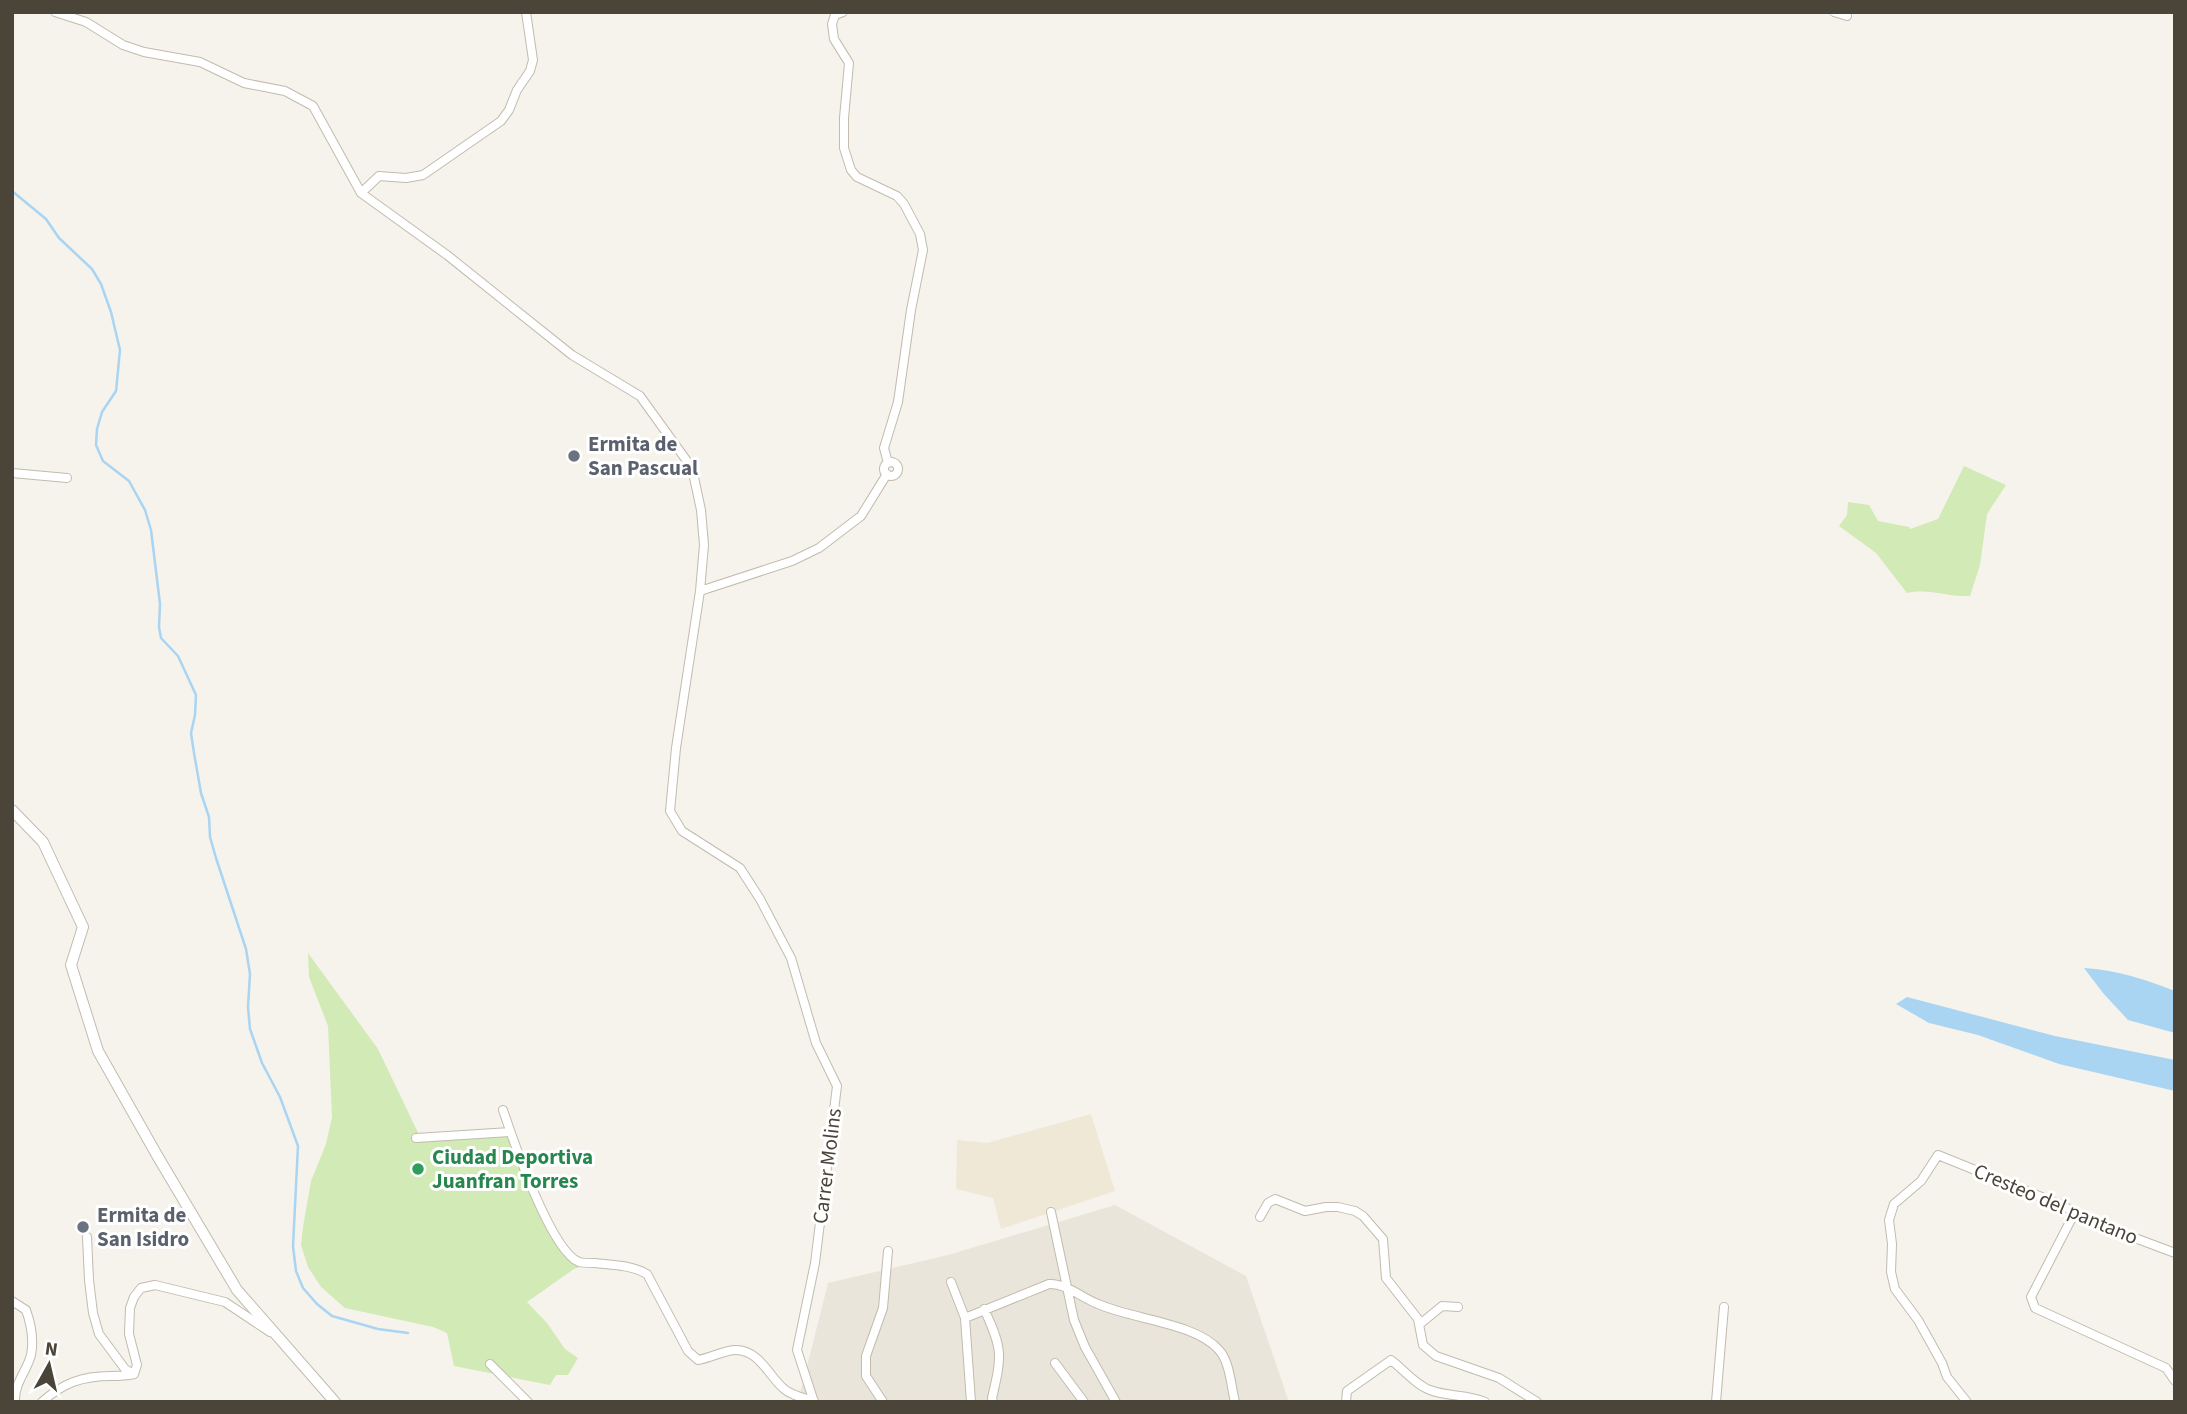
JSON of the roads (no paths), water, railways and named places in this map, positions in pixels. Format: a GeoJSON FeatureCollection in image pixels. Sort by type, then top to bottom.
{"type":"FeatureCollection","features":[{"type":"Feature","properties":{"kind":"street"},"geometry":{"type":"LineString","coordinates":[[55,12],[86,22],[122,45],[144,52],[200,62],[244,83],[285,90],[313,106],[361,193],[379,176],[406,178],[423,174],[501,121],[530,71],[533,60],[526,12]]}},
{"type":"Feature","properties":{"kind":"street"},"geometry":{"type":"LineString","coordinates":[[700,591],[792,561],[819,548],[861,516],[887,474],[884,468],[888,463],[884,448],[898,402],[911,310],[923,250],[920,234],[897,196],[858,177],[851,170],[844,148],[849,63],[834,39],[832,24],[835,15],[843,12]]}},
{"type":"Feature","properties":{"kind":"street"},"geometry":{"type":"LineString","coordinates":[[1834,12],[1847,16]]}},
{"type":"Feature","properties":{"kind":"street","name":"Carrer Molins"},"geometry":{"type":"LineString","coordinates":[[361,193],[447,255],[572,355],[640,396],[692,468],[701,510],[704,545],[670,811],[682,831],[740,868],[760,899],[791,958],[816,1043],[837,1086],[815,1263],[797,1350],[814,1401]]}},
{"type":"Feature","properties":{"kind":"street"},"geometry":{"type":"LineString","coordinates":[[12,473],[67,478]]}},
{"type":"Feature","properties":{"kind":"street"},"geometry":{"type":"LineString","coordinates":[[12,810],[43,842],[83,927],[71,965],[98,1051],[237,1290],[335,1402]]}},
{"type":"Feature","properties":{"kind":"street"},"geometry":{"type":"LineString","coordinates":[[503,1110],[523,1171],[559,1242],[569,1255],[580,1262],[637,1268],[647,1274],[688,1351],[698,1360],[734,1350],[744,1351],[768,1368],[784,1390],[814,1401]]}},
{"type":"Feature","properties":{"kind":"street"},"geometry":{"type":"LineString","coordinates":[[416,1139],[510,1132]]}},
{"type":"Feature","properties":{"kind":"street","name":"Cresteo del pantano"},"geometry":{"type":"LineString","coordinates":[[1967,1402],[1947,1377],[1918,1320],[1895,1289],[1891,1272],[1889,1220],[1894,1204],[1921,1181],[1938,1155],[2076,1212],[2087,1220],[2175,1253]]}},
{"type":"Feature","properties":{"kind":"street"},"geometry":{"type":"LineString","coordinates":[[1260,1217],[1268,1203],[1275,1199],[1305,1211],[1338,1208],[1355,1211],[1363,1216],[1383,1239],[1386,1278],[1420,1324],[1423,1345],[1436,1356],[1499,1378],[1537,1402]]}},
{"type":"Feature","properties":{"kind":"street"},"geometry":{"type":"LineString","coordinates":[[1051,1212],[1074,1320],[1085,1347],[1116,1402]]}},
{"type":"Feature","properties":{"kind":"street"},"geometry":{"type":"LineString","coordinates":[[2076,1212],[2031,1297],[2035,1308],[2166,1368],[2175,1381]]}},
{"type":"Feature","properties":{"kind":"street"},"geometry":{"type":"LineString","coordinates":[[87,1237],[93,1313],[99,1334],[125,1369],[134,1374]]}},
{"type":"Feature","properties":{"kind":"street"},"geometry":{"type":"LineString","coordinates":[[883,1402],[866,1376],[866,1356],[883,1308],[888,1251]]}},
{"type":"Feature","properties":{"kind":"street"},"geometry":{"type":"LineString","coordinates":[[951,1282],[965,1318],[971,1402]]}},
{"type":"Feature","properties":{"kind":"street"},"geometry":{"type":"LineString","coordinates":[[965,1318],[1049,1284],[1059,1283],[1108,1309],[1182,1329],[1212,1343],[1225,1360],[1235,1402]]}},
{"type":"Feature","properties":{"kind":"street"},"geometry":{"type":"LineString","coordinates":[[134,1374],[137,1365],[130,1334],[130,1308],[141,1288],[155,1285],[225,1302],[281,1339]]}},
{"type":"Feature","properties":{"kind":"street"},"geometry":{"type":"LineString","coordinates":[[12,1301],[26,1310],[32,1340],[31,1356],[20,1377],[15,1402]]}},
{"type":"Feature","properties":{"kind":"street"},"geometry":{"type":"LineString","coordinates":[[1420,1324],[1441,1306],[1458,1307]]}},
{"type":"Feature","properties":{"kind":"street"},"geometry":{"type":"LineString","coordinates":[[1716,1402],[1724,1307]]}},
{"type":"Feature","properties":{"kind":"street"},"geometry":{"type":"LineString","coordinates":[[984,1309],[996,1335],[1000,1362],[993,1402]]}},
{"type":"Feature","properties":{"kind":"street"},"geometry":{"type":"LineString","coordinates":[[1346,1402],[1347,1391],[1391,1360],[1426,1388],[1485,1402]]}},
{"type":"Feature","properties":{"kind":"street"},"geometry":{"type":"LineString","coordinates":[[1055,1363],[1084,1402]]}},
{"type":"Feature","properties":{"kind":"street"},"geometry":{"type":"LineString","coordinates":[[490,1364],[527,1402]]}},
{"type":"Feature","properties":{"kind":"street"},"geometry":{"type":"LineString","coordinates":[[42,1402],[70,1382],[134,1374]]}},
{"type":"Feature","properties":{"kind":"water"},"geometry":{"type":"Polygon","coordinates":[[[2084,968],[2130,976],[2175,991],[2175,1033],[2128,1020],[2084,968]]]}},
{"type":"Feature","properties":{"kind":"water"},"geometry":{"type":"Polygon","coordinates":[[[1907,997],[2055,1036],[2175,1060],[2175,1091],[2059,1064],[1978,1035],[1929,1023],[1896,1004],[1907,997]]]}},
{"type":"Feature","properties":{"kind":"waterway"},"geometry":{"type":"LineString","coordinates":[[12,191],[46,219],[59,238],[92,269],[101,284],[111,312],[120,350],[116,391],[102,412],[96,445],[103,461],[129,481],[145,510],[151,530],[160,604],[161,638],[178,656],[196,695],[191,733],[194,753],[201,793],[209,817],[210,837],[246,949],[250,974],[250,1029],[298,1146],[293,1246],[296,1271],[303,1288],[332,1316],[378,1329],[408,1333]]}},
{"type":"Feature","properties":{"kind":"place","name":"Ermita de San Pascual"},"geometry":{"type":"Point","coordinates":[574,456]}},
{"type":"Feature","properties":{"kind":"place","name":"Ciudad Deportiva Juanfran Torres"},"geometry":{"type":"Point","coordinates":[418,1169]}},
{"type":"Feature","properties":{"kind":"place","name":"Ermita de San Isidro"},"geometry":{"type":"Point","coordinates":[83,1227]}}]}
